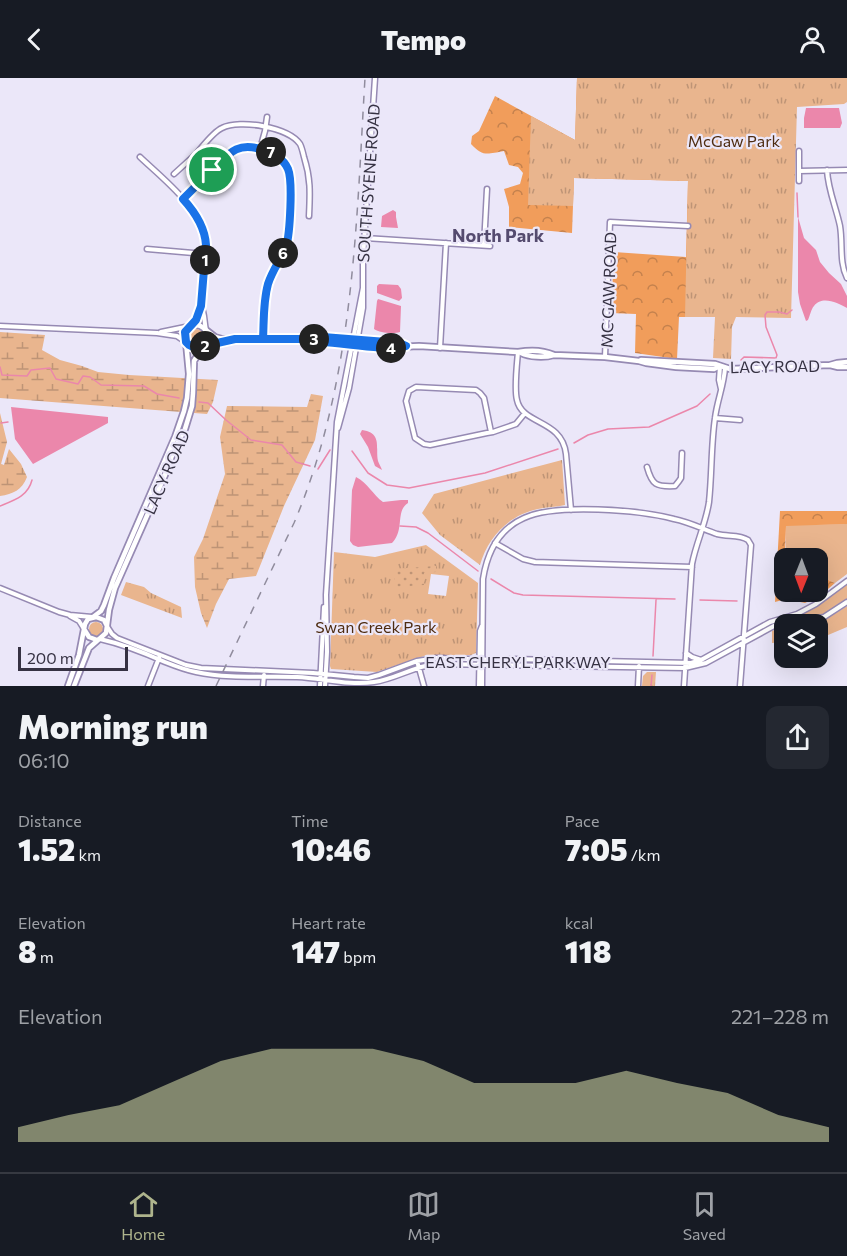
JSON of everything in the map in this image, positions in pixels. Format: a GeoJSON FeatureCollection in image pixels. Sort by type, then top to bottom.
{"type":"FeatureCollection","features":[{"type":"Feature","properties":{"kind":"main road"},"geometry":{"type":"LineString","coordinates":[[200,325],[206,330],[207,338],[203,346],[195,348],[186,342],[185,332],[191,326],[200,325]]}},
{"type":"Feature","properties":{"kind":"main road","name":"LACY ROAD"},"geometry":{"type":"LineString","coordinates":[[206,330],[222,339],[318,339],[322,342],[355,342],[398,348],[406,346],[519,352],[524,355],[548,357],[554,355],[605,357],[639,361],[715,364],[741,369],[847,364]]}},
{"type":"Feature","properties":{"kind":"main road","name":"LACY ROAD"},"geometry":{"type":"LineString","coordinates":[[108,628],[109,610],[115,588],[185,429],[192,399],[194,360],[203,346],[235,339]]}},
{"type":"Feature","properties":{"kind":"main road","name":"LACY ROAD"},"geometry":{"type":"LineString","coordinates":[[93,617],[101,611],[104,605],[184,411],[189,374],[186,342]]}},
{"type":"Feature","properties":{"kind":"main road"},"geometry":{"type":"LineString","coordinates":[[68,686],[79,656],[87,621],[93,617],[104,620],[108,628],[105,635],[89,648],[74,686]]}},
{"type":"Feature","properties":{"kind":"main road"},"geometry":{"type":"LineString","coordinates":[[84,629],[89,637],[100,639]]}},
{"type":"Feature","properties":{"kind":"street","name":"SOUTH SYENE ROAD"},"geometry":{"type":"LineString","coordinates":[[320,686],[323,679],[327,625],[326,595],[339,408],[355,342],[363,288],[375,78]]}},
{"type":"Feature","properties":{"kind":"street"},"geometry":{"type":"LineString","coordinates":[[260,149],[267,117]]}},
{"type":"Feature","properties":{"kind":"street"},"geometry":{"type":"LineString","coordinates":[[174,174],[219,129],[248,124],[272,128],[296,140],[302,148],[310,175],[309,216]]}},
{"type":"Feature","properties":{"kind":"street"},"geometry":{"type":"LineString","coordinates":[[183,199],[234,150],[245,147],[260,149],[276,155],[287,168],[290,182],[287,241],[268,284],[263,339]]}},
{"type":"Feature","properties":{"kind":"street"},"geometry":{"type":"LineString","coordinates":[[799,151],[799,181]]}},
{"type":"Feature","properties":{"kind":"street"},"geometry":{"type":"LineString","coordinates":[[196,154],[212,170]]}},
{"type":"Feature","properties":{"kind":"street"},"geometry":{"type":"LineString","coordinates":[[140,157],[191,208],[205,238],[201,306],[198,317],[191,326],[157,333]]}},
{"type":"Feature","properties":{"kind":"street"},"geometry":{"type":"LineString","coordinates":[[827,170],[840,227],[843,270],[847,278]]}},
{"type":"Feature","properties":{"kind":"street"},"geometry":{"type":"LineString","coordinates":[[799,171],[847,170]]}},
{"type":"Feature","properties":{"kind":"street"},"geometry":{"type":"LineString","coordinates":[[484,245],[487,189]]}},
{"type":"Feature","properties":{"kind":"street","name":"MC GAW ROAD"},"geometry":{"type":"LineString","coordinates":[[605,357],[610,222],[688,226]]}},
{"type":"Feature","properties":{"kind":"street"},"geometry":{"type":"LineString","coordinates":[[365,238],[490,246]]}},
{"type":"Feature","properties":{"kind":"street"},"geometry":{"type":"LineString","coordinates":[[440,348],[446,243]]}},
{"type":"Feature","properties":{"kind":"street"},"geometry":{"type":"LineString","coordinates":[[147,249],[205,254]]}},
{"type":"Feature","properties":{"kind":"street"},"geometry":{"type":"LineString","coordinates":[[201,306],[206,330]]}},
{"type":"Feature","properties":{"kind":"street"},"geometry":{"type":"LineString","coordinates":[[0,326],[173,334],[186,342]]}},
{"type":"Feature","properties":{"kind":"street"},"geometry":{"type":"LineString","coordinates":[[519,352],[516,397],[518,405],[525,413],[551,428],[565,445],[571,510]]}},
{"type":"Feature","properties":{"kind":"street"},"geometry":{"type":"LineString","coordinates":[[684,686],[692,567],[694,552],[703,528],[709,501],[715,418],[721,389],[719,380],[722,367]]}},
{"type":"Feature","properties":{"kind":"street"},"geometry":{"type":"LineString","coordinates":[[491,432],[484,398],[476,390],[416,387],[409,391],[406,401],[414,438],[424,444],[430,445],[491,432],[516,424],[525,413]]}},
{"type":"Feature","properties":{"kind":"street"},"geometry":{"type":"LineString","coordinates":[[715,418],[740,420]]}},
{"type":"Feature","properties":{"kind":"street"},"geometry":{"type":"LineString","coordinates":[[647,467],[653,482],[675,486],[681,478],[682,453]]}},
{"type":"Feature","properties":{"kind":"street"},"geometry":{"type":"LineString","coordinates":[[481,686],[483,579],[489,553],[504,532],[513,524],[541,512],[571,510],[615,511],[682,520],[722,535],[743,537],[748,540],[751,545],[740,686]]}},
{"type":"Feature","properties":{"kind":"street"},"geometry":{"type":"LineString","coordinates":[[495,543],[523,559],[535,562],[692,567]]}},
{"type":"Feature","properties":{"kind":"street","name":"EAST CHERYL PARKWAY"},"geometry":{"type":"LineString","coordinates":[[685,666],[701,660],[770,622],[807,609],[847,581]]}},
{"type":"Feature","properties":{"kind":"street"},"geometry":{"type":"LineString","coordinates":[[0,588],[54,611],[93,617]]}},
{"type":"Feature","properties":{"kind":"street","name":"EAST CHERYL PARKWAY"},"geometry":{"type":"LineString","coordinates":[[108,628],[117,638],[198,673],[264,674],[371,682],[385,680],[419,667],[436,664],[481,662],[685,666],[706,663],[774,626],[824,617],[847,602]]}},
{"type":"Feature","properties":{"kind":"street"},"geometry":{"type":"LineString","coordinates":[[70,615],[79,621],[84,629]]}},
{"type":"Feature","properties":{"kind":"street","name":"EAST CHERYL PARKWAY"},"geometry":{"type":"LineString","coordinates":[[100,639],[160,657]]}},
{"type":"Feature","properties":{"kind":"street"},"geometry":{"type":"LineString","coordinates":[[686,652],[701,660]]}},
{"type":"Feature","properties":{"kind":"street"},"geometry":{"type":"LineString","coordinates":[[148,686],[160,657]]}},
{"type":"Feature","properties":{"kind":"street","name":"EAST CHERYL PARKWAY"},"geometry":{"type":"LineString","coordinates":[[323,679],[368,678],[417,661],[437,658],[481,662]]}},
{"type":"Feature","properties":{"kind":"street"},"geometry":{"type":"LineString","coordinates":[[417,661],[424,686]]}},
{"type":"Feature","properties":{"kind":"street"},"geometry":{"type":"LineString","coordinates":[[638,686],[639,665]]}},
{"type":"Feature","properties":{"kind":"street"},"geometry":{"type":"LineString","coordinates":[[263,686],[264,674]]}},
{"type":"Feature","properties":{"kind":"green space","name":"McGaw Park"},"geometry":{"type":"Polygon","coordinates":[[[577,78],[701,78],[791,318],[701,286],[696,317],[679,317],[677,359],[635,353],[636,314],[611,313],[614,252],[686,257],[688,181],[574,178],[572,233],[509,227],[509,207],[504,189],[520,184],[523,173],[518,167],[509,165],[504,151],[489,154],[479,151],[471,144],[472,136],[479,131],[495,96],[575,140],[577,78]]]}},
{"type":"Feature","properties":{"kind":"green space","name":"McGaw Park"},"geometry":{"type":"Polygon","coordinates":[[[577,78],[847,78],[847,102],[844,104],[797,107],[791,318],[736,317],[732,327],[731,359],[713,358],[715,317],[685,317],[688,181],[574,178],[573,206],[528,205],[531,116],[575,140],[577,78]]]}},
{"type":"Feature","properties":{"kind":"green space"},"geometry":{"type":"Polygon","coordinates":[[[193,329],[199,329],[203,336],[199,343],[193,343],[189,339],[189,333],[193,329]]]}},
{"type":"Feature","properties":{"kind":"green space"},"geometry":{"type":"Polygon","coordinates":[[[0,332],[45,335],[42,350],[60,360],[98,372],[218,380],[213,402],[207,414],[0,398],[0,332]]]}},
{"type":"Feature","properties":{"kind":"green space"},"geometry":{"type":"Polygon","coordinates":[[[311,394],[323,396],[315,440],[284,506],[256,576],[229,579],[207,628],[195,587],[194,557],[203,539],[225,474],[220,437],[227,406],[307,407],[311,394]]]}},
{"type":"Feature","properties":{"kind":"green space"},"geometry":{"type":"Polygon","coordinates":[[[0,413],[7,442],[1,464],[4,465],[9,449],[21,464],[27,477],[16,491],[0,496],[0,413]]]}},
{"type":"Feature","properties":{"kind":"green space"},"geometry":{"type":"Polygon","coordinates":[[[562,460],[565,505],[541,508],[518,516],[509,522],[488,545],[480,565],[440,535],[422,513],[434,494],[562,460]]]}},
{"type":"Feature","properties":{"kind":"green space"},"geometry":{"type":"Polygon","coordinates":[[[780,511],[847,511],[847,524],[786,526],[785,548],[778,548],[780,511]]]}},
{"type":"Feature","properties":{"kind":"green space"},"geometry":{"type":"Polygon","coordinates":[[[847,524],[847,574],[835,583],[828,580],[828,548],[786,548],[786,525],[847,524]]]}},
{"type":"Feature","properties":{"kind":"green space","name":"Swan Creek Park"},"geometry":{"type":"Polygon","coordinates":[[[426,545],[478,583],[476,653],[427,655],[377,672],[331,669],[334,552],[375,557],[426,545]],[[431,574],[428,594],[446,596],[449,576],[431,574]]]}},
{"type":"Feature","properties":{"kind":"green space"},"geometry":{"type":"Polygon","coordinates":[[[436,566],[436,572],[424,573],[424,585],[395,587],[394,569],[436,566]]]}},
{"type":"Feature","properties":{"kind":"green space"},"geometry":{"type":"Polygon","coordinates":[[[828,580],[835,583],[828,589],[828,580]]]}},
{"type":"Feature","properties":{"kind":"green space"},"geometry":{"type":"Polygon","coordinates":[[[126,582],[144,587],[151,593],[181,607],[182,618],[121,595],[126,582]]]}},
{"type":"Feature","properties":{"kind":"green space"},"geometry":{"type":"Polygon","coordinates":[[[847,583],[847,600],[826,614],[801,614],[822,602],[828,602],[828,598],[847,583]]]}},
{"type":"Feature","properties":{"kind":"green space"},"geometry":{"type":"Polygon","coordinates":[[[847,606],[847,627],[828,635],[828,617],[847,606]]]}},
{"type":"Feature","properties":{"kind":"green space"},"geometry":{"type":"Polygon","coordinates":[[[96,622],[101,624],[103,629],[101,634],[96,636],[91,634],[89,629],[91,624],[96,622]]]}},
{"type":"Feature","properties":{"kind":"green space"},"geometry":{"type":"Polygon","coordinates":[[[774,630],[774,643],[772,643],[772,631],[774,630]]]}},
{"type":"Feature","properties":{"kind":"green space"},"geometry":{"type":"Polygon","coordinates":[[[647,672],[656,672],[655,686],[642,686],[643,676],[647,672]]]}},
{"type":"Feature","properties":{"kind":"shaded area"},"geometry":{"type":"Polygon","coordinates":[[[806,108],[839,108],[842,123],[840,128],[804,128],[806,108]]]}},
{"type":"Feature","properties":{"kind":"shaded area"},"geometry":{"type":"Polygon","coordinates":[[[393,210],[396,212],[398,228],[381,227],[382,216],[393,210]]]}},
{"type":"Feature","properties":{"kind":"shaded area"},"geometry":{"type":"Polygon","coordinates":[[[798,217],[804,238],[816,250],[820,262],[841,284],[847,296],[847,308],[830,301],[821,301],[813,307],[806,321],[798,292],[798,217]]]}},
{"type":"Feature","properties":{"kind":"shaded area"},"geometry":{"type":"Polygon","coordinates":[[[379,284],[398,285],[402,298],[399,301],[377,293],[379,284]]]}},
{"type":"Feature","properties":{"kind":"shaded area"},"geometry":{"type":"Polygon","coordinates":[[[378,299],[401,306],[400,332],[387,333],[374,329],[378,299]]]}},
{"type":"Feature","properties":{"kind":"shaded area"},"geometry":{"type":"Polygon","coordinates":[[[11,407],[108,417],[108,423],[33,464],[15,439],[11,407]]]}},
{"type":"Feature","properties":{"kind":"shaded area"},"geometry":{"type":"Polygon","coordinates":[[[362,430],[373,434],[376,438],[378,461],[382,470],[375,466],[360,434],[362,430]]]}},
{"type":"Feature","properties":{"kind":"shaded area"},"geometry":{"type":"Polygon","coordinates":[[[356,477],[383,502],[408,500],[402,511],[396,538],[392,543],[358,547],[350,541],[352,490],[356,477]]]}},
{"type":"Feature","properties":{"kind":"waterway"},"geometry":{"type":"LineString","coordinates":[[797,193],[798,217]]}},
{"type":"Feature","properties":{"kind":"waterway"},"geometry":{"type":"LineString","coordinates":[[741,360],[744,357],[776,358],[777,355],[766,327],[765,315],[767,312],[787,314],[792,310]]}},
{"type":"Feature","properties":{"kind":"waterway"},"geometry":{"type":"LineString","coordinates":[[0,367],[2,375],[27,376],[31,370],[50,368],[56,379],[78,384],[83,376],[90,377],[101,385],[144,386],[157,394],[179,398]]}},
{"type":"Feature","properties":{"kind":"waterway"},"geometry":{"type":"LineString","coordinates":[[574,443],[588,435],[608,429],[649,427],[697,406],[710,394]]}},
{"type":"Feature","properties":{"kind":"waterway"},"geometry":{"type":"LineString","coordinates":[[199,402],[208,403],[251,440],[282,445],[296,462],[310,466]]}},
{"type":"Feature","properties":{"kind":"waterway"},"geometry":{"type":"LineString","coordinates":[[1,423],[8,422]]}},
{"type":"Feature","properties":{"kind":"waterway"},"geometry":{"type":"LineString","coordinates":[[352,451],[368,473],[387,485],[409,488],[485,473],[558,449]]}},
{"type":"Feature","properties":{"kind":"waterway"},"geometry":{"type":"LineString","coordinates":[[318,469],[330,450]]}},
{"type":"Feature","properties":{"kind":"waterway"},"geometry":{"type":"LineString","coordinates":[[0,506],[24,494],[32,480]]}},
{"type":"Feature","properties":{"kind":"waterway"},"geometry":{"type":"LineString","coordinates":[[400,526],[416,527],[428,533],[478,571]]}},
{"type":"Feature","properties":{"kind":"waterway"},"geometry":{"type":"LineString","coordinates":[[491,579],[514,593],[523,595],[675,599]]}},
{"type":"Feature","properties":{"kind":"waterway"},"geometry":{"type":"LineString","coordinates":[[653,656],[656,600]]}},
{"type":"Feature","properties":{"kind":"waterway"},"geometry":{"type":"LineString","coordinates":[[700,600],[737,601]]}},
{"type":"Feature","properties":{"kind":"waterway"},"geometry":{"type":"LineString","coordinates":[[651,686],[652,675]]}},
{"type":"Feature","properties":{"kind":"railway"},"geometry":{"type":"LineString","coordinates":[[216,686],[294,523],[314,470],[329,415],[349,304],[359,191],[365,78]]}},
{"type":"Feature","properties":{"kind":"district","name":"North Park"},"geometry":{"type":"Point","coordinates":[498,235]}},
{"type":"Feature","properties":{"kind":"route"},"geometry":{"type":"LineString","coordinates":[[212,170],[183,199],[196,216],[206,245],[201,306],[196,320],[185,332],[185,341],[191,347],[198,348],[247,338],[283,340],[323,337],[399,343],[406,346],[398,348],[366,346],[322,342],[318,339],[283,340],[263,339],[265,305],[268,284],[287,241],[290,216],[289,173],[276,155],[252,147],[234,150],[212,170]]}}]}
